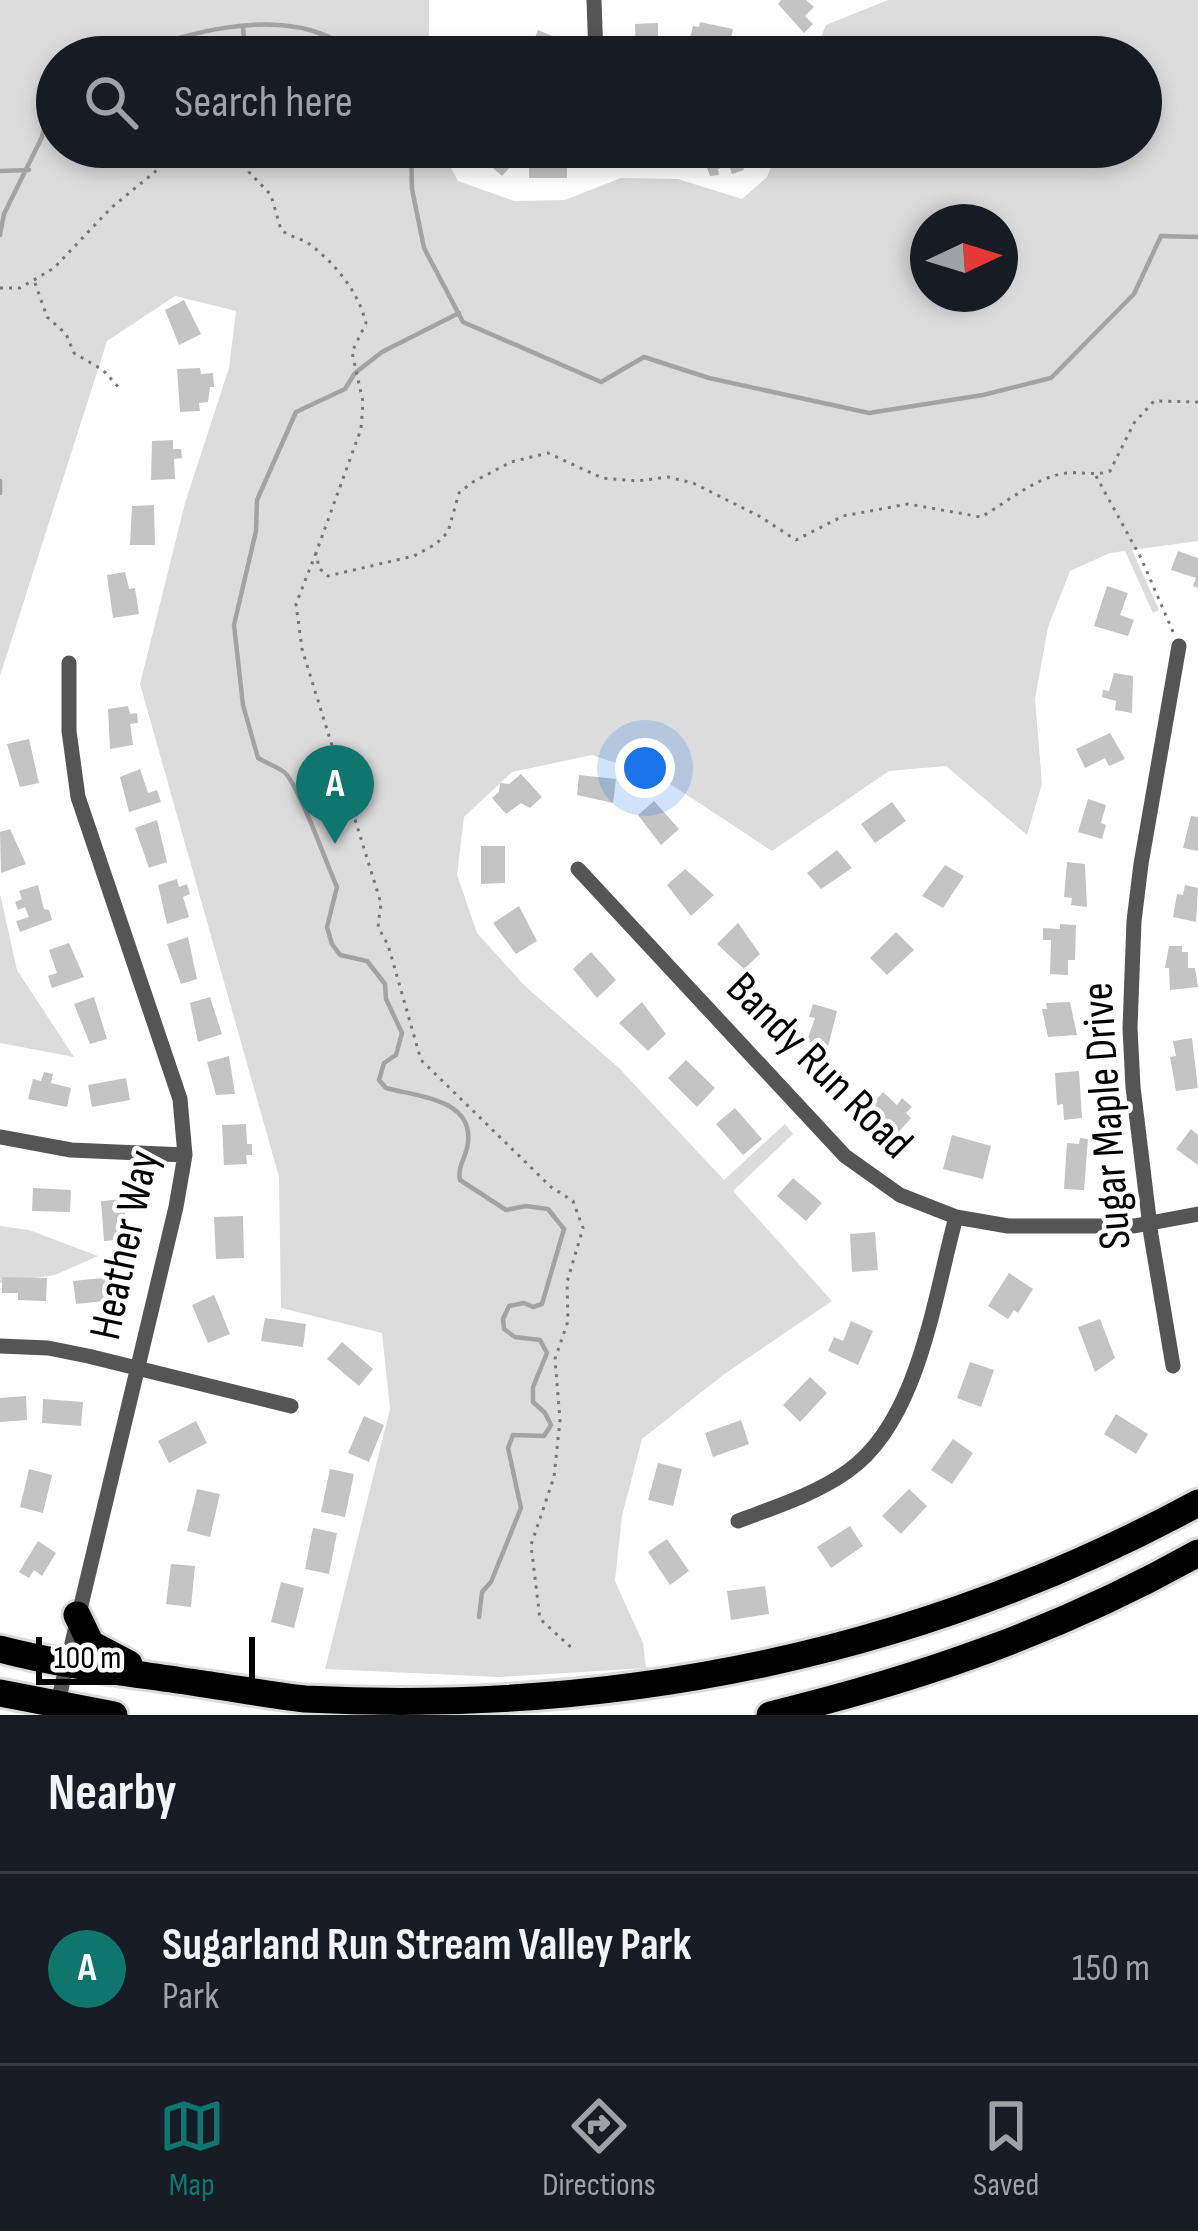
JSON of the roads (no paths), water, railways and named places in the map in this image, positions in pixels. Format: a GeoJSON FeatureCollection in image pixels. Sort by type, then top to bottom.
{"type":"FeatureCollection","features":[{"type":"Feature","properties":{"kind":"highway"},"geometry":{"type":"LineString","coordinates":[[0,1649],[304,1699],[454,1706],[540,1702],[703,1683],[905,1633],[1066,1570],[1198,1503]]}},
{"type":"Feature","properties":{"kind":"highway"},"geometry":{"type":"LineString","coordinates":[[770,1715],[931,1671],[1044,1631],[1198,1553]]}},
{"type":"Feature","properties":{"kind":"highway"},"geometry":{"type":"LineString","coordinates":[[77,1615],[91,1644],[148,1676]]}},
{"type":"Feature","properties":{"kind":"highway"},"geometry":{"type":"LineString","coordinates":[[0,1693],[114,1715]]}},
{"type":"Feature","properties":{"kind":"street"},"geometry":{"type":"LineString","coordinates":[[594,0],[595,36]]}},
{"type":"Feature","properties":{"kind":"street","name":"Sugar Maple Drive"},"geometry":{"type":"LineString","coordinates":[[1173,1366],[1132,1087],[1130,975],[1141,864],[1179,646]]}},
{"type":"Feature","properties":{"kind":"street","name":"Heather Way"},"geometry":{"type":"LineString","coordinates":[[57,1706],[185,1156],[175,1081],[78,797],[69,731],[69,663]]}},
{"type":"Feature","properties":{"kind":"street","name":"Bandy Run Road"},"geometry":{"type":"LineString","coordinates":[[578,869],[845,1156],[900,1195],[956,1217],[1008,1226],[1151,1224],[1198,1214]]}},
{"type":"Feature","properties":{"kind":"street"},"geometry":{"type":"LineString","coordinates":[[0,1137],[55,1148],[185,1156]]}},
{"type":"Feature","properties":{"kind":"street"},"geometry":{"type":"LineString","coordinates":[[738,1521],[831,1482],[886,1434],[909,1390],[956,1217]]}},
{"type":"Feature","properties":{"kind":"street"},"geometry":{"type":"LineString","coordinates":[[0,1346],[48,1348],[290,1406]]}},
{"type":"Feature","properties":{"kind":"waterway"},"geometry":{"type":"LineString","coordinates":[[187,36],[248,25],[302,28],[327,36]]}},
{"type":"Feature","properties":{"kind":"waterway"},"geometry":{"type":"LineString","coordinates":[[243,28],[244,36]]}},
{"type":"Feature","properties":{"kind":"waterway"},"geometry":{"type":"LineString","coordinates":[[0,235],[4,214],[36,149]]}},
{"type":"Feature","properties":{"kind":"waterway"},"geometry":{"type":"LineString","coordinates":[[412,168],[424,248],[463,322],[601,382],[644,357],[709,378],[869,413],[983,395],[1051,378],[1134,294],[1161,236],[1198,237]]}},
{"type":"Feature","properties":{"kind":"waterway"},"geometry":{"type":"LineString","coordinates":[[0,171],[29,170]]}},
{"type":"Feature","properties":{"kind":"waterway"},"geometry":{"type":"LineString","coordinates":[[459,313],[382,352],[355,373],[345,389],[296,412],[257,500],[256,531],[234,625],[243,705],[258,758],[290,779],[337,887],[327,927],[332,944],[340,955],[367,961],[385,984],[386,999],[402,1033],[396,1055],[384,1063],[379,1080],[386,1088],[426,1097],[461,1116],[468,1142],[460,1180],[506,1210],[548,1209],[564,1229],[542,1304],[509,1306],[503,1319],[504,1329],[515,1337],[540,1340],[547,1353],[533,1387],[533,1402],[551,1425],[544,1436],[513,1435],[508,1448],[521,1508],[491,1582],[482,1592],[479,1617]]}},
{"type":"Feature","properties":{"kind":"waterway"},"geometry":{"type":"LineString","coordinates":[[0,481],[0,493]]}},
{"type":"Feature","properties":{"kind":"place","name":"Sugarland Run Stream Valley Park"},"geometry":{"type":"Point","coordinates":[335,844]}}]}
